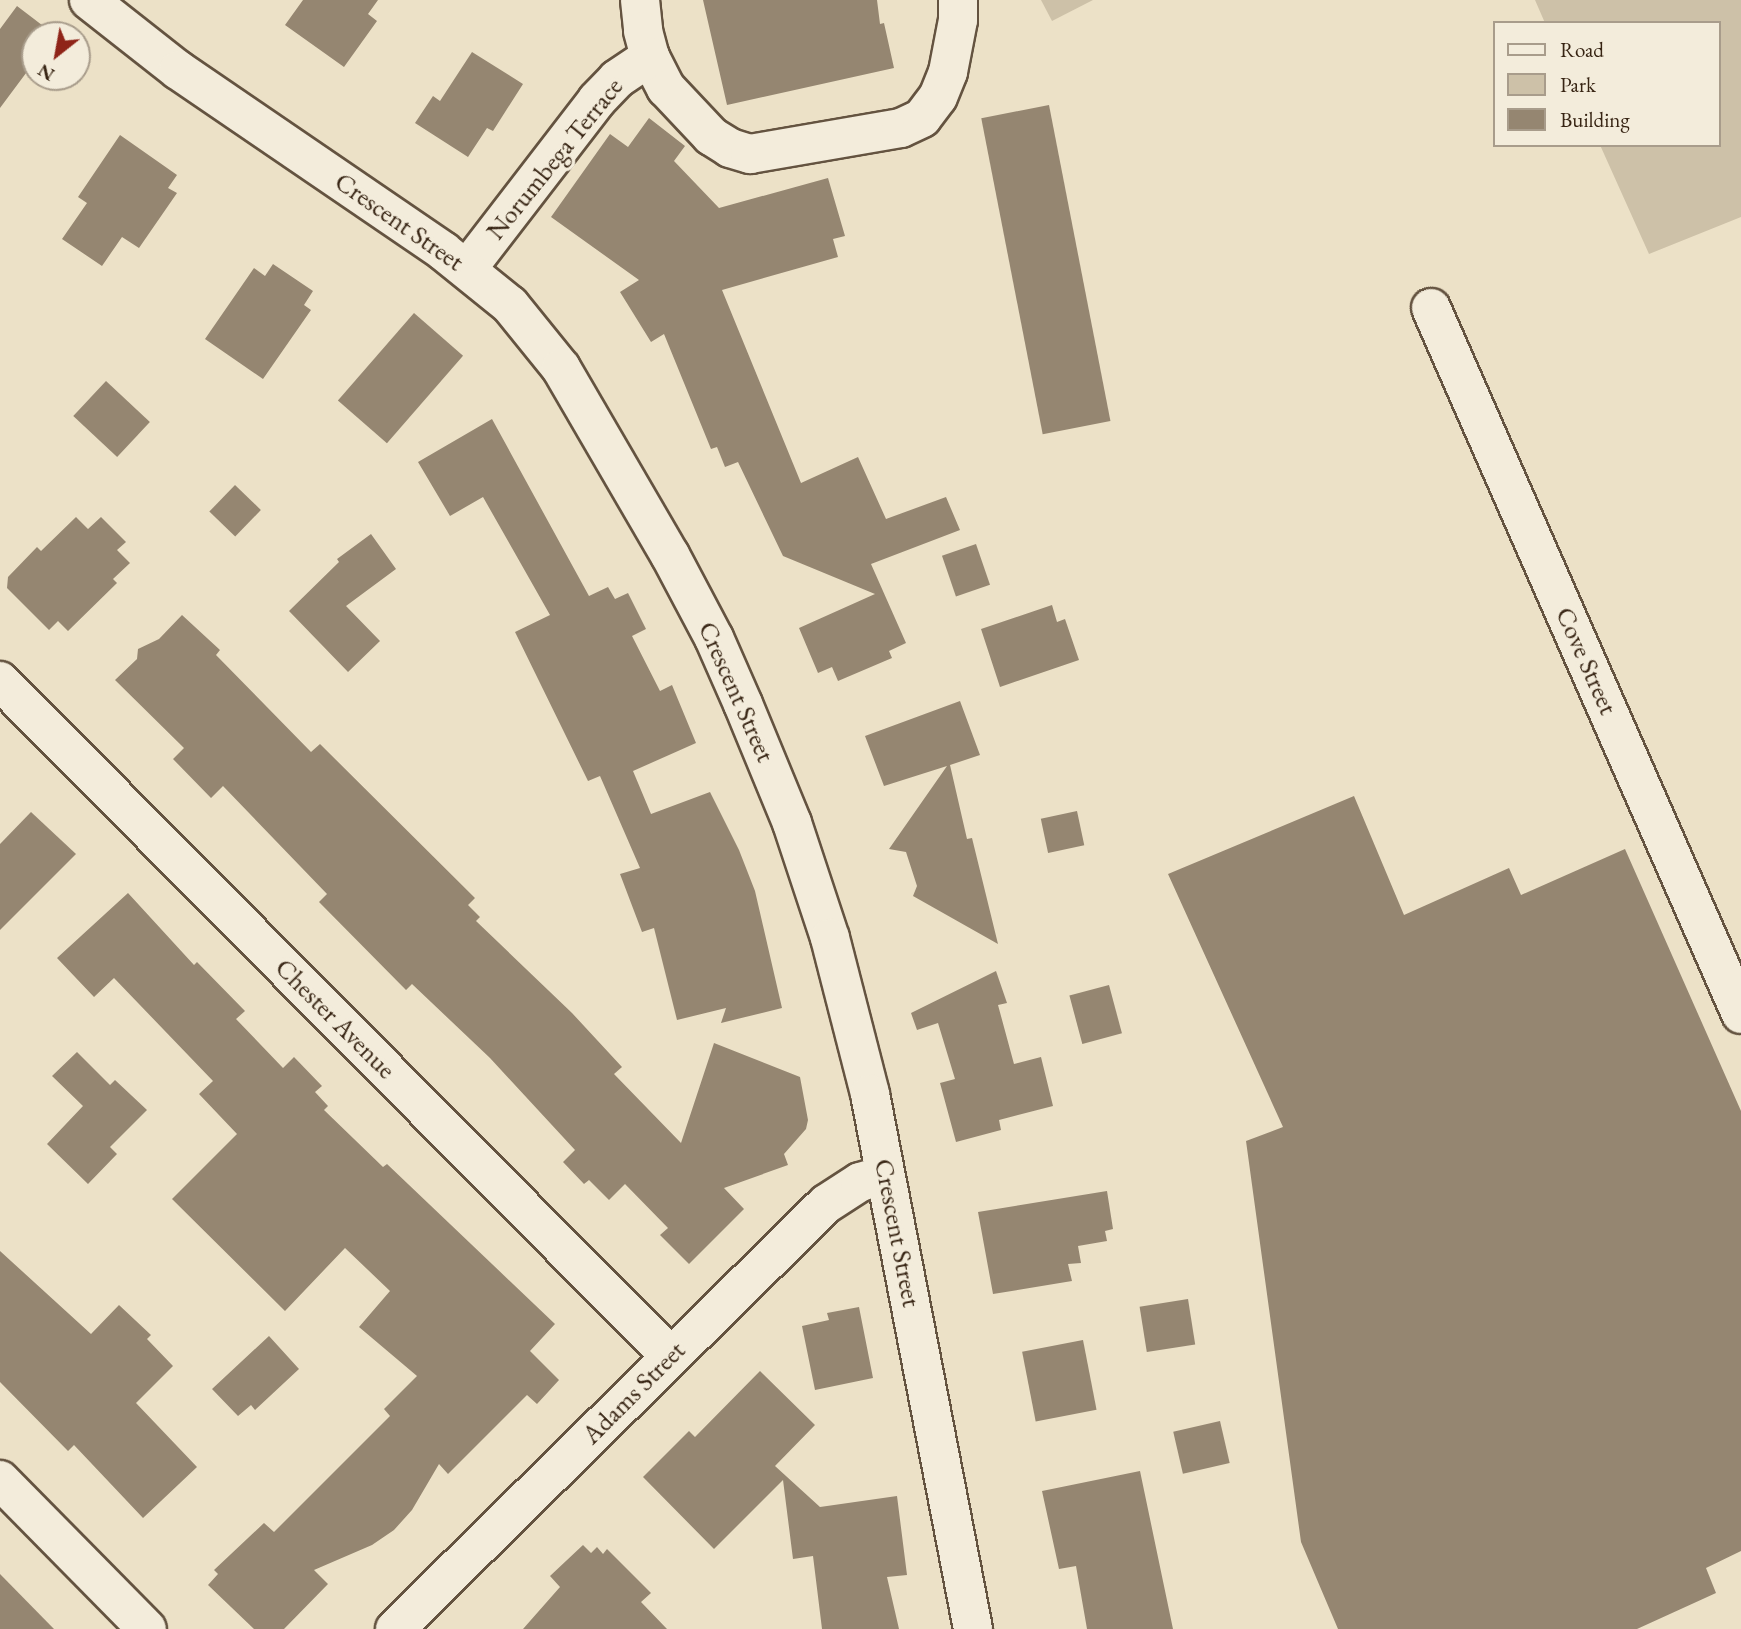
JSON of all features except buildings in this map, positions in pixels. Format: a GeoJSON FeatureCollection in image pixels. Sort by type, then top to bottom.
{"type":"FeatureCollection","features":[{"type":"Feature","properties":{"kind":"street","name":"Crescent Street"},"geometry":{"type":"LineString","coordinates":[[89,0],[178,70],[467,269],[527,323],[561,368],[637,495],[729,671],[792,822],[820,903],[859,1049],[973,1629]]}},
{"type":"Feature","properties":{"kind":"street","name":"Norumbega Terrace"},"geometry":{"type":"LineString","coordinates":[[639,0],[650,57],[657,74],[684,110],[711,135],[739,152],[759,154],[901,128],[922,118],[944,85],[956,31],[958,0]]}},
{"type":"Feature","properties":{"kind":"street","name":"Norumbega Terrace"},"geometry":{"type":"LineString","coordinates":[[467,269],[597,100],[617,79],[650,57]]}},
{"type":"Feature","properties":{"kind":"street","name":"Cove Street"},"geometry":{"type":"LineString","coordinates":[[1431,308],[1741,1014]]}},
{"type":"Feature","properties":{"kind":"street","name":"Chester Avenue"},"geometry":{"type":"LineString","coordinates":[[0,681],[670,1356]]}},
{"type":"Feature","properties":{"kind":"street","name":"Adams Street"},"geometry":{"type":"LineString","coordinates":[[395,1629],[670,1356],[838,1194],[860,1182],[885,1175]]}},
{"type":"Feature","properties":{"kind":"street"},"geometry":{"type":"LineString","coordinates":[[0,1480],[147,1629]]}},
{"type":"Feature","properties":{"kind":"green space"},"geometry":{"type":"Polygon","coordinates":[[[1041,0],[1093,0],[1052,21],[1041,0]]]}},
{"type":"Feature","properties":{"kind":"green space"},"geometry":{"type":"Polygon","coordinates":[[[1535,0],[1741,0],[1741,217],[1649,254],[1601,147],[1720,147],[1720,21],[1544,21],[1535,0]]]}}]}
